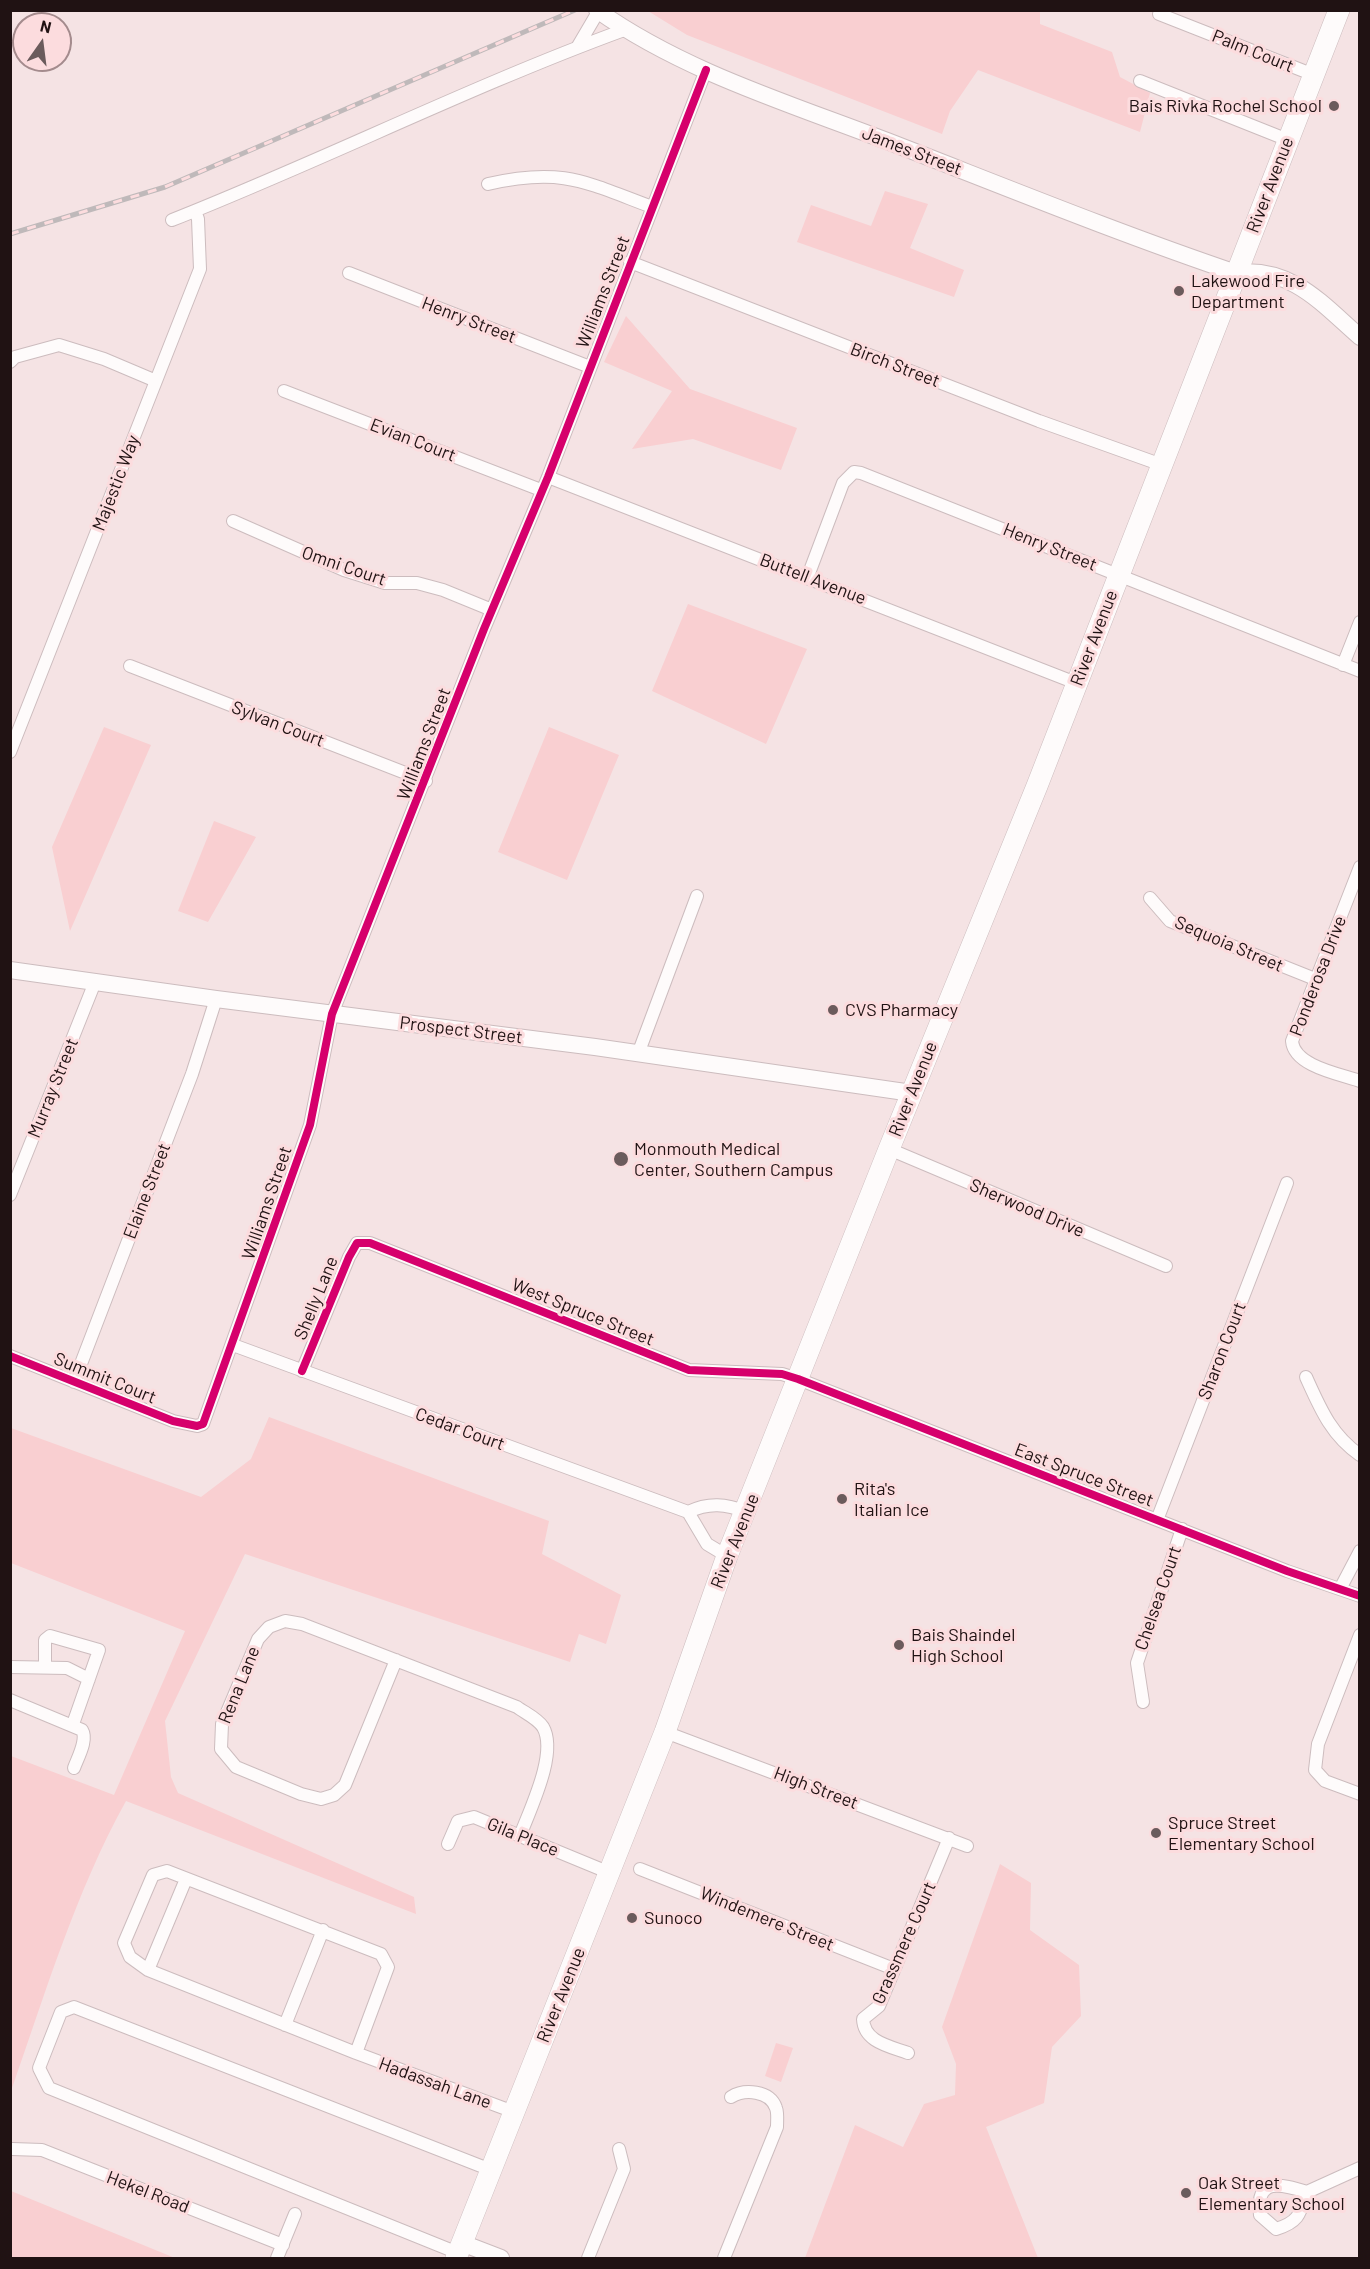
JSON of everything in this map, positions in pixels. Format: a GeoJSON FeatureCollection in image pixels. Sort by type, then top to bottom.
{"type":"FeatureCollection","features":[{"type":"Feature","properties":{"kind":"highway","name":"River Avenue"},"geometry":{"type":"LineString","coordinates":[[459,2252],[610,1873],[664,1732],[727,1556],[747,1512],[889,1149],[1119,575],[1339,10]]}},
{"type":"Feature","properties":{"kind":"street","name":"James Street"},"geometry":{"type":"LineString","coordinates":[[597,11],[651,46],[706,70],[1141,241],[1236,273],[1250,272],[1278,276],[1294,282],[1359,337]]}},
{"type":"Feature","properties":{"kind":"street"},"geometry":{"type":"LineString","coordinates":[[579,46],[597,11]]}},
{"type":"Feature","properties":{"kind":"street","name":"Palm Court"},"geometry":{"type":"LineString","coordinates":[[1159,14],[1314,75]]}},
{"type":"Feature","properties":{"kind":"street"},"geometry":{"type":"LineString","coordinates":[[172,220],[579,46],[624,30]]}},
{"type":"Feature","properties":{"kind":"street","name":"Williams Street"},"geometry":{"type":"LineString","coordinates":[[189,1425],[203,1424],[310,1125],[332,1014],[492,610],[548,477],[706,70]]}},
{"type":"Feature","properties":{"kind":"street"},"geometry":{"type":"LineString","coordinates":[[1140,81],[1288,140]]}},
{"type":"Feature","properties":{"kind":"street"},"geometry":{"type":"LineString","coordinates":[[488,184],[519,177],[547,175],[575,178],[652,207]]}},
{"type":"Feature","properties":{"kind":"street","name":"Majestic Way"},"geometry":{"type":"LineString","coordinates":[[10,752],[200,269],[198,219],[195,211]]}},
{"type":"Feature","properties":{"kind":"street","name":"Birch Street"},"geometry":{"type":"LineString","coordinates":[[630,262],[1039,421],[1162,465]]}},
{"type":"Feature","properties":{"kind":"street","name":"Henry Street"},"geometry":{"type":"LineString","coordinates":[[349,273],[590,367]]}},
{"type":"Feature","properties":{"kind":"street"},"geometry":{"type":"LineString","coordinates":[[10,362],[15,357],[59,345],[104,359],[156,381]]}},
{"type":"Feature","properties":{"kind":"street","name":"Evian Court"},"geometry":{"type":"LineString","coordinates":[[285,391],[541,490]]}},
{"type":"Feature","properties":{"kind":"street","name":"Henry Street"},"geometry":{"type":"LineString","coordinates":[[808,576],[843,483],[854,472],[861,473],[1359,671]]}},
{"type":"Feature","properties":{"kind":"street","name":"Buttell Avenue"},"geometry":{"type":"LineString","coordinates":[[548,477],[808,576],[1076,683]]}},
{"type":"Feature","properties":{"kind":"street","name":"Omni Court"},"geometry":{"type":"LineString","coordinates":[[233,521],[344,570],[385,583],[417,583],[443,590],[492,610]]}},
{"type":"Feature","properties":{"kind":"street"},"geometry":{"type":"LineString","coordinates":[[1343,665],[1359,622]]}},
{"type":"Feature","properties":{"kind":"street","name":"Sylvan Court"},"geometry":{"type":"LineString","coordinates":[[130,666],[426,781]]}},
{"type":"Feature","properties":{"kind":"street","name":"Ponderosa Drive"},"geometry":{"type":"LineString","coordinates":[[1359,867],[1296,1028],[1293,1049],[1311,1064],[1359,1081]]}},
{"type":"Feature","properties":{"kind":"street"},"geometry":{"type":"LineString","coordinates":[[638,1054],[698,896]]}},
{"type":"Feature","properties":{"kind":"street","name":"Sequoia Street"},"geometry":{"type":"LineString","coordinates":[[1149,898],[1170,921],[1315,979]]}},
{"type":"Feature","properties":{"kind":"street","name":"Prospect Street"},"geometry":{"type":"LineString","coordinates":[[10,970],[912,1093]]}},
{"type":"Feature","properties":{"kind":"street","name":"Murray Street"},"geometry":{"type":"LineString","coordinates":[[10,1195],[95,982]]}},
{"type":"Feature","properties":{"kind":"street","name":"Elaine Street"},"geometry":{"type":"LineString","coordinates":[[74,1382],[192,1074],[216,999]]}},
{"type":"Feature","properties":{"kind":"street","name":"Sherwood Drive"},"geometry":{"type":"LineString","coordinates":[[889,1149],[1166,1266]]}},
{"type":"Feature","properties":{"kind":"street","name":"Sharon Court"},"geometry":{"type":"LineString","coordinates":[[1157,1520],[1287,1183]]}},
{"type":"Feature","properties":{"kind":"street","name":"West Spruce Street"},"geometry":{"type":"LineString","coordinates":[[363,1242],[689,1370],[782,1374],[798,1379]]}},
{"type":"Feature","properties":{"kind":"street","name":"Shelly Lane"},"geometry":{"type":"LineString","coordinates":[[302,1371],[349,1257],[357,1243],[363,1242]]}},
{"type":"Feature","properties":{"kind":"street","name":"Cedar Court"},"geometry":{"type":"LineString","coordinates":[[233,1345],[688,1512]]}},
{"type":"Feature","properties":{"kind":"street","name":"Summit Court"},"geometry":{"type":"LineString","coordinates":[[10,1356],[189,1425]]}},
{"type":"Feature","properties":{"kind":"street"},"geometry":{"type":"LineString","coordinates":[[1306,1377],[1326,1421],[1344,1444],[1359,1455]]}},
{"type":"Feature","properties":{"kind":"street","name":"East Spruce Street"},"geometry":{"type":"LineString","coordinates":[[798,1379],[1157,1520],[1359,1596]]}},
{"type":"Feature","properties":{"kind":"street"},"geometry":{"type":"LineString","coordinates":[[727,1556],[707,1544],[688,1512],[698,1507],[724,1505],[747,1512]]}},
{"type":"Feature","properties":{"kind":"street","name":"Chelsea Court"},"geometry":{"type":"LineString","coordinates":[[1143,1702],[1137,1664],[1182,1529]]}},
{"type":"Feature","properties":{"kind":"street"},"geometry":{"type":"LineString","coordinates":[[1340,1588],[1359,1551]]}},
{"type":"Feature","properties":{"kind":"street","name":"Rena Lane"},"geometry":{"type":"LineString","coordinates":[[396,1660],[345,1785],[334,1795],[321,1799],[302,1794],[236,1767],[227,1759],[220,1737],[222,1724],[258,1639],[269,1627],[285,1621],[303,1624],[396,1660],[516,1707],[542,1726],[549,1744],[546,1762],[520,1836]]}},
{"type":"Feature","properties":{"kind":"street"},"geometry":{"type":"LineString","coordinates":[[1359,1635],[1318,1744],[1315,1763],[1315,1770],[1325,1781],[1359,1794]]}},
{"type":"Feature","properties":{"kind":"street"},"geometry":{"type":"LineString","coordinates":[[45,1666],[45,1640],[50,1636],[99,1650],[73,1724]]}},
{"type":"Feature","properties":{"kind":"street"},"geometry":{"type":"LineString","coordinates":[[10,1666],[67,1668],[89,1679]]}},
{"type":"Feature","properties":{"kind":"street"},"geometry":{"type":"LineString","coordinates":[[10,1700],[73,1724],[84,1734],[74,1768]]}},
{"type":"Feature","properties":{"kind":"street","name":"High Street"},"geometry":{"type":"LineString","coordinates":[[664,1732],[967,1846]]}},
{"type":"Feature","properties":{"kind":"street","name":"Gila Place"},"geometry":{"type":"LineString","coordinates":[[448,1844],[458,1821],[474,1817],[610,1873]]}},
{"type":"Feature","properties":{"kind":"street","name":"Grassmere Court"},"geometry":{"type":"LineString","coordinates":[[908,2053],[868,2037],[863,2029],[863,2019],[879,2006],[949,1838]]}},
{"type":"Feature","properties":{"kind":"street","name":"Windemere Street"},"geometry":{"type":"LineString","coordinates":[[640,1869],[894,1969]]}},
{"type":"Feature","properties":{"kind":"street","name":"Hadassah Lane"},"geometry":{"type":"LineString","coordinates":[[356,2053],[388,1967],[381,1954],[186,1878],[167,1872],[153,1875],[124,1943],[130,1957],[148,1970],[356,2053],[514,2112]]}},
{"type":"Feature","properties":{"kind":"street"},"geometry":{"type":"LineString","coordinates":[[148,1970],[186,1878]]}},
{"type":"Feature","properties":{"kind":"street"},"geometry":{"type":"LineString","coordinates":[[285,2025],[323,1930]]}},
{"type":"Feature","properties":{"kind":"street"},"geometry":{"type":"LineString","coordinates":[[492,2170],[74,2007],[61,2012],[39,2068],[49,2088],[459,2252],[501,2259]]}},
{"type":"Feature","properties":{"kind":"street"},"geometry":{"type":"LineString","coordinates":[[724,2259],[777,2127],[777,2108],[768,2097],[750,2091],[739,2092],[731,2097]]}},
{"type":"Feature","properties":{"kind":"street","name":"Hekel Road"},"geometry":{"type":"LineString","coordinates":[[12,2149],[42,2150],[283,2245]]}},
{"type":"Feature","properties":{"kind":"street"},"geometry":{"type":"LineString","coordinates":[[588,2259],[624,2169],[619,2149]]}},
{"type":"Feature","properties":{"kind":"street"},"geometry":{"type":"LineString","coordinates":[[1307,2192],[1359,2168]]}},
{"type":"Feature","properties":{"kind":"street"},"geometry":{"type":"LineString","coordinates":[[278,2259],[295,2214]]}},
{"type":"Feature","properties":{"kind":"shaded area"},"geometry":{"type":"Polygon","coordinates":[[[648,11],[1040,11],[1040,24],[1112,52],[1120,77],[1150,93],[1140,132],[978,70],[950,111],[942,134],[687,35],[648,11]]]}},
{"type":"Feature","properties":{"kind":"shaded area"},"geometry":{"type":"Polygon","coordinates":[[[885,191],[928,204],[910,248],[964,270],[954,297],[797,242],[811,205],[871,226],[885,191]]]}},
{"type":"Feature","properties":{"kind":"shaded area"},"geometry":{"type":"Polygon","coordinates":[[[626,316],[690,389],[797,428],[781,470],[693,439],[632,449],[672,391],[604,362],[626,316]]]}},
{"type":"Feature","properties":{"kind":"shaded area"},"geometry":{"type":"Polygon","coordinates":[[[688,604],[807,649],[766,744],[652,691],[688,604]]]}},
{"type":"Feature","properties":{"kind":"shaded area"},"geometry":{"type":"Polygon","coordinates":[[[104,727],[151,745],[70,931],[52,847],[104,727]]]}},
{"type":"Feature","properties":{"kind":"shaded area"},"geometry":{"type":"Polygon","coordinates":[[[549,727],[619,755],[567,880],[498,852],[549,727]]]}},
{"type":"Feature","properties":{"kind":"shaded area"},"geometry":{"type":"Polygon","coordinates":[[[214,821],[256,837],[208,922],[178,911],[214,821]]]}},
{"type":"Feature","properties":{"kind":"shaded area"},"geometry":{"type":"Polygon","coordinates":[[[269,1417],[549,1521],[542,1554],[621,1595],[606,1644],[579,1634],[570,1662],[245,1554],[165,1721],[171,1777],[178,1793],[414,1897],[416,1914],[126,1801],[108,1835],[77,1907],[11,2091],[11,1756],[114,1795],[185,1631],[11,1563],[11,1428],[201,1497],[251,1459],[269,1417]]]}},
{"type":"Feature","properties":{"kind":"shaded area"},"geometry":{"type":"Polygon","coordinates":[[[1000,1864],[1031,1883],[1030,1930],[1079,1965],[1081,2016],[1052,2047],[1044,2103],[986,2127],[1038,2258],[805,2258],[855,2125],[903,2147],[924,2104],[955,2095],[956,2064],[942,2027],[1000,1864]]]}},
{"type":"Feature","properties":{"kind":"shaded area"},"geometry":{"type":"Polygon","coordinates":[[[776,2043],[793,2048],[781,2082],[765,2076],[776,2043]]]}},
{"type":"Feature","properties":{"kind":"shaded area"},"geometry":{"type":"Polygon","coordinates":[[[11,2191],[175,2258],[11,2258],[11,2191]]]}},
{"type":"Feature","properties":{"kind":"railway"},"geometry":{"type":"LineString","coordinates":[[10,234],[165,187],[575,10]]}},
{"type":"Feature","properties":{"kind":"cycle path"},"geometry":{"type":"LineString","coordinates":[[10,1356],[173,1421],[197,1426],[203,1424],[310,1125],[332,1014],[484,629],[548,477],[706,70]]}},
{"type":"Feature","properties":{"kind":"cycle path"},"geometry":{"type":"LineString","coordinates":[[302,1371],[349,1257],[357,1243],[370,1243],[689,1370],[782,1374],[798,1379],[1287,1571],[1360,1596]]}},
{"type":"Feature","properties":{"kind":"place","name":"Bais Rivka Rochel School"},"geometry":{"type":"Point","coordinates":[1334,106]}},
{"type":"Feature","properties":{"kind":"place","name":"Lakewood Fire Department"},"geometry":{"type":"Point","coordinates":[1179,291]}},
{"type":"Feature","properties":{"kind":"place","name":"CVS Pharmacy"},"geometry":{"type":"Point","coordinates":[833,1010]}},
{"type":"Feature","properties":{"kind":"place","name":"Monmouth Medical Center, Southern Campus"},"geometry":{"type":"Point","coordinates":[621,1159]}},
{"type":"Feature","properties":{"kind":"place","name":"Rita's Italian Ice"},"geometry":{"type":"Point","coordinates":[842,1499]}},
{"type":"Feature","properties":{"kind":"place","name":"Bais Shaindel High School"},"geometry":{"type":"Point","coordinates":[899,1645]}},
{"type":"Feature","properties":{"kind":"place","name":"Spruce Street Elementary School"},"geometry":{"type":"Point","coordinates":[1156,1833]}},
{"type":"Feature","properties":{"kind":"place","name":"Sunoco"},"geometry":{"type":"Point","coordinates":[632,1918]}},
{"type":"Feature","properties":{"kind":"place","name":"Oak Street Elementary School"},"geometry":{"type":"Point","coordinates":[1186,2193]}}]}
